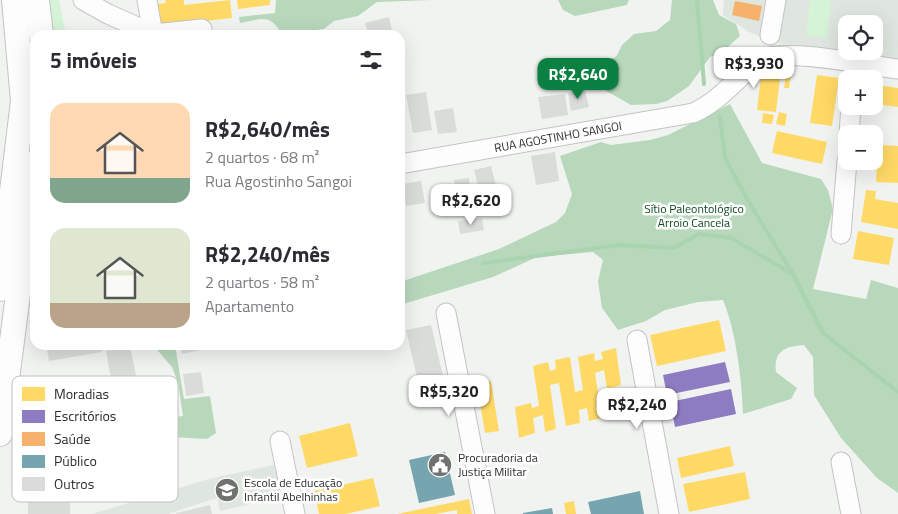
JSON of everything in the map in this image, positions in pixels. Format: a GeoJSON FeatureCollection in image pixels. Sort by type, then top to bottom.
{"type":"FeatureCollection","features":[{"type":"Feature","properties":{"kind":"main road"},"geometry":{"type":"LineString","coordinates":[[0,434],[18,212],[23,101],[14,0]]}},
{"type":"Feature","properties":{"kind":"main road"},"geometry":{"type":"LineString","coordinates":[[37,0],[41,30]]}},
{"type":"Feature","properties":{"kind":"main road"},"geometry":{"type":"LineString","coordinates":[[0,289],[18,212],[30,177]]}},
{"type":"Feature","properties":{"kind":"street"},"geometry":{"type":"LineString","coordinates":[[83,0],[108,14],[145,30]]}},
{"type":"Feature","properties":{"kind":"street"},"geometry":{"type":"LineString","coordinates":[[147,0],[153,30]]}},
{"type":"Feature","properties":{"kind":"street"},"geometry":{"type":"LineString","coordinates":[[770,35],[776,0]]}},
{"type":"Feature","properties":{"kind":"street"},"geometry":{"type":"LineString","coordinates":[[192,30],[202,29]]}},
{"type":"Feature","properties":{"kind":"street","name":"RUA AGOSTINHO SANGOI"},"geometry":{"type":"LineString","coordinates":[[405,163],[693,113],[713,103],[765,58],[787,55],[849,70]]}},
{"type":"Feature","properties":{"kind":"street","name":"RUA AGOSTINHO SANGOI"},"geometry":{"type":"LineString","coordinates":[[876,70],[898,69]]}},
{"type":"Feature","properties":{"kind":"street"},"geometry":{"type":"LineString","coordinates":[[841,234],[846,170]]}},
{"type":"Feature","properties":{"kind":"street"},"geometry":{"type":"LineString","coordinates":[[446,313],[485,514]]}},
{"type":"Feature","properties":{"kind":"street"},"geometry":{"type":"LineString","coordinates":[[638,340],[669,514]]}},
{"type":"Feature","properties":{"kind":"street"},"geometry":{"type":"LineString","coordinates":[[280,441],[295,514]]}},
{"type":"Feature","properties":{"kind":"street"},"geometry":{"type":"LineString","coordinates":[[841,462],[851,514]]}},
{"type":"Feature","properties":{"kind":"shaded area"},"geometry":{"type":"Polygon","coordinates":[[[724,0],[898,0],[898,61],[883,59],[883,15],[838,15],[838,52],[772,42],[749,32],[723,15],[724,0]]]}},
{"type":"Feature","properties":{"kind":"shaded area","name":"Escola de Educação Infantil Abelhinhas"},"geometry":{"type":"Polygon","coordinates":[[[274,465],[281,497],[220,511],[217,498],[167,514],[91,514],[132,502],[178,502],[178,488],[213,478],[274,465]]]}},
{"type":"Feature","properties":{"kind":"green space"},"geometry":{"type":"Polygon","coordinates":[[[49,0],[59,0],[65,30],[52,30],[49,0]]]}},
{"type":"Feature","properties":{"kind":"green space"},"geometry":{"type":"Polygon","coordinates":[[[276,0],[431,0],[377,2],[358,16],[334,21],[324,29],[316,30],[279,30],[276,25],[263,19],[240,23],[239,17],[275,13],[276,0]]]}},
{"type":"Feature","properties":{"kind":"green space"},"geometry":{"type":"Polygon","coordinates":[[[558,0],[629,0],[627,5],[575,16],[563,10],[558,0]]]}},
{"type":"Feature","properties":{"kind":"green space"},"geometry":{"type":"Polygon","coordinates":[[[672,0],[713,0],[719,15],[736,24],[740,36],[721,53],[710,57],[689,86],[667,101],[656,104],[631,105],[589,81],[586,70],[603,68],[617,55],[622,45],[634,34],[656,31],[670,20],[672,0]]]}},
{"type":"Feature","properties":{"kind":"green space"},"geometry":{"type":"Polygon","coordinates":[[[810,0],[831,0],[827,38],[806,35],[810,0]]]}},
{"type":"Feature","properties":{"kind":"green space","name":"Sítio Paleontológico Arroio Cancela"},"geometry":{"type":"Polygon","coordinates":[[[730,104],[762,163],[821,179],[828,190],[833,209],[813,289],[866,299],[871,280],[898,288],[898,493],[877,478],[841,438],[814,395],[813,357],[804,345],[786,348],[779,354],[777,359],[776,372],[797,388],[791,399],[743,414],[738,356],[728,312],[723,300],[698,302],[665,310],[646,321],[618,330],[602,308],[598,281],[603,260],[593,252],[537,257],[493,277],[405,303],[405,280],[499,249],[556,222],[565,213],[572,194],[560,156],[601,142],[611,145],[650,140],[668,135],[730,104]]]}},
{"type":"Feature","properties":{"kind":"green space"},"geometry":{"type":"Polygon","coordinates":[[[157,350],[176,350],[184,399],[210,396],[216,433],[207,439],[178,437],[178,416],[183,416],[178,376],[175,376],[172,367],[157,350]]]}},
{"type":"Feature","properties":{"kind":"building: Moradias"},"geometry":{"type":"Polygon","coordinates":[[[165,0],[184,0],[184,5],[230,0],[232,18],[159,26],[156,4],[166,3],[165,0]]]}},
{"type":"Feature","properties":{"kind":"building: Moradias"},"geometry":{"type":"Polygon","coordinates":[[[237,0],[270,0],[270,5],[238,9],[237,0]]]}},
{"type":"Feature","properties":{"kind":"building: Moradias"},"geometry":{"type":"Polygon","coordinates":[[[786,74],[791,74],[789,88],[784,88],[786,74]]]}},
{"type":"Feature","properties":{"kind":"building: Moradias"},"geometry":{"type":"Polygon","coordinates":[[[817,75],[838,78],[832,126],[810,123],[817,75]]]}},
{"type":"Feature","properties":{"kind":"building: Moradias"},"geometry":{"type":"Polygon","coordinates":[[[761,76],[780,79],[776,112],[757,110],[761,76]]]}},
{"type":"Feature","properties":{"kind":"building: Moradias"},"geometry":{"type":"Polygon","coordinates":[[[883,86],[898,88],[898,107],[883,105],[883,86]]]}},
{"type":"Feature","properties":{"kind":"building: Moradias"},"geometry":{"type":"Polygon","coordinates":[[[779,112],[787,114],[785,126],[776,124],[779,112]]]}},
{"type":"Feature","properties":{"kind":"building: Moradias"},"geometry":{"type":"Polygon","coordinates":[[[763,113],[774,115],[772,124],[762,123],[763,113]]]}},
{"type":"Feature","properties":{"kind":"building: Moradias"},"geometry":{"type":"Polygon","coordinates":[[[777,131],[827,142],[822,164],[772,153],[777,131]]]}},
{"type":"Feature","properties":{"kind":"building: Moradias"},"geometry":{"type":"Polygon","coordinates":[[[883,145],[898,146],[898,183],[876,182],[877,170],[883,170],[883,145]]]}},
{"type":"Feature","properties":{"kind":"building: Moradias"},"geometry":{"type":"Polygon","coordinates":[[[866,190],[876,191],[875,199],[898,203],[898,229],[861,222],[866,190]]]}},
{"type":"Feature","properties":{"kind":"building: Moradias"},"geometry":{"type":"Polygon","coordinates":[[[858,231],[894,238],[889,265],[853,259],[858,231]]]}},
{"type":"Feature","properties":{"kind":"building: Moradias"},"geometry":{"type":"Polygon","coordinates":[[[719,320],[726,351],[657,366],[650,335],[719,320]]]}},
{"type":"Feature","properties":{"kind":"building: Moradias"},"geometry":{"type":"Polygon","coordinates":[[[616,348],[621,385],[607,389],[604,370],[595,373],[602,418],[589,421],[587,408],[579,410],[580,423],[566,426],[559,383],[550,385],[556,429],[545,432],[543,415],[533,418],[535,433],[519,438],[515,407],[531,403],[532,408],[539,406],[533,366],[548,362],[550,371],[556,369],[555,360],[570,357],[575,392],[583,390],[578,357],[594,353],[595,361],[603,359],[601,352],[616,348]]]}},
{"type":"Feature","properties":{"kind":"building: Moradias"},"geometry":{"type":"Polygon","coordinates":[[[491,381],[499,431],[485,433],[477,384],[491,381]]]}},
{"type":"Feature","properties":{"kind":"building: Moradias"},"geometry":{"type":"Polygon","coordinates":[[[350,423],[358,456],[307,468],[299,436],[350,423]]]}},
{"type":"Feature","properties":{"kind":"building: Moradias"},"geometry":{"type":"Polygon","coordinates":[[[730,446],[734,466],[681,478],[677,458],[730,446]]]}},
{"type":"Feature","properties":{"kind":"building: Moradias"},"geometry":{"type":"Polygon","coordinates":[[[745,472],[750,499],[689,512],[683,484],[745,472]]]}},
{"type":"Feature","properties":{"kind":"building: Moradias"},"geometry":{"type":"Polygon","coordinates":[[[373,478],[380,506],[346,514],[319,514],[314,491],[373,478]]]}},
{"type":"Feature","properties":{"kind":"building: Moradias"},"geometry":{"type":"Polygon","coordinates":[[[469,499],[472,514],[457,514],[457,510],[435,514],[397,514],[469,499]]]}},
{"type":"Feature","properties":{"kind":"building: Moradias"},"geometry":{"type":"Polygon","coordinates":[[[574,501],[576,514],[566,514],[564,503],[574,501]]]}},
{"type":"Feature","properties":{"kind":"building: Escritórios"},"geometry":{"type":"Polygon","coordinates":[[[725,362],[730,382],[667,395],[663,375],[725,362]]]}},
{"type":"Feature","properties":{"kind":"building: Escritórios"},"geometry":{"type":"Polygon","coordinates":[[[731,389],[736,414],[675,427],[670,402],[731,389]]]}},
{"type":"Feature","properties":{"kind":"building: Saúde"},"geometry":{"type":"Polygon","coordinates":[[[735,1],[762,6],[759,21],[732,15],[735,1]]]}},
{"type":"Feature","properties":{"kind":"building: Público"},"geometry":{"type":"Polygon","coordinates":[[[445,452],[455,495],[419,503],[409,460],[445,452]]]}},
{"type":"Feature","properties":{"kind":"building: Público"},"geometry":{"type":"Polygon","coordinates":[[[640,491],[644,514],[591,514],[588,502],[640,491]]]}},
{"type":"Feature","properties":{"kind":"building: Público"},"geometry":{"type":"Polygon","coordinates":[[[552,508],[553,514],[523,514],[523,513],[552,508]]]}},
{"type":"Feature","properties":{"kind":"building: Outros"},"geometry":{"type":"Polygon","coordinates":[[[389,17],[392,30],[367,30],[365,23],[389,17]]]}},
{"type":"Feature","properties":{"kind":"building: Outros"},"geometry":{"type":"Polygon","coordinates":[[[585,90],[589,107],[571,111],[568,93],[585,90]]]}},
{"type":"Feature","properties":{"kind":"building: Outros"},"geometry":{"type":"Polygon","coordinates":[[[426,92],[432,130],[413,133],[406,95],[426,92]]]}},
{"type":"Feature","properties":{"kind":"building: Outros"},"geometry":{"type":"Polygon","coordinates":[[[565,94],[568,115],[542,119],[538,97],[565,94]]]}},
{"type":"Feature","properties":{"kind":"building: Outros"},"geometry":{"type":"Polygon","coordinates":[[[453,108],[457,132],[438,134],[434,111],[453,108]]]}},
{"type":"Feature","properties":{"kind":"building: Outros"},"geometry":{"type":"Polygon","coordinates":[[[555,152],[559,181],[536,185],[531,156],[555,152]]]}},
{"type":"Feature","properties":{"kind":"building: Outros"},"geometry":{"type":"Polygon","coordinates":[[[491,166],[497,190],[480,194],[474,170],[491,166]]]}},
{"type":"Feature","properties":{"kind":"building: Outros"},"geometry":{"type":"Polygon","coordinates":[[[469,178],[472,198],[457,200],[454,180],[469,178]]]}},
{"type":"Feature","properties":{"kind":"building: Outros"},"geometry":{"type":"Polygon","coordinates":[[[421,181],[425,203],[406,206],[405,184],[421,181]]]}},
{"type":"Feature","properties":{"kind":"building: Outros"},"geometry":{"type":"Polygon","coordinates":[[[482,218],[484,230],[460,234],[458,221],[482,218]]]}},
{"type":"Feature","properties":{"kind":"building: Outros"},"geometry":{"type":"Polygon","coordinates":[[[431,325],[444,380],[419,386],[406,330],[431,325]]]}},
{"type":"Feature","properties":{"kind":"building: Outros"},"geometry":{"type":"Polygon","coordinates":[[[47,350],[102,350],[102,352],[49,361],[47,350]]]}},
{"type":"Feature","properties":{"kind":"building: Outros"},"geometry":{"type":"Polygon","coordinates":[[[131,350],[136,376],[110,376],[106,351],[131,350]]]}},
{"type":"Feature","properties":{"kind":"building: Outros"},"geometry":{"type":"Polygon","coordinates":[[[181,350],[200,350],[182,354],[181,350]]]}},
{"type":"Feature","properties":{"kind":"building: Outros"},"geometry":{"type":"Polygon","coordinates":[[[201,372],[204,393],[186,396],[183,374],[201,372]]]}},
{"type":"Feature","properties":{"kind":"building: Outros"},"geometry":{"type":"Polygon","coordinates":[[[28,502],[70,502],[70,514],[28,514],[28,502]]]}},
{"type":"Feature","properties":{"kind":"building: Outros"},"geometry":{"type":"Polygon","coordinates":[[[210,505],[212,514],[176,514],[176,513],[210,505]]]}},
{"type":"Feature","properties":{"kind":"waterway"},"geometry":{"type":"LineString","coordinates":[[697,0],[704,84]]}},
{"type":"Feature","properties":{"kind":"waterway"},"geometry":{"type":"LineString","coordinates":[[720,117],[725,158],[750,204],[793,274],[823,333],[898,392]]}},
{"type":"Feature","properties":{"kind":"waterway"},"geometry":{"type":"LineString","coordinates":[[483,263],[619,245],[674,248],[699,234],[731,238],[791,273]]}},
{"type":"Feature","properties":{"kind":"place","name":"Procuradoria da Justiça Militar"},"geometry":{"type":"Point","coordinates":[440,465]}},
{"type":"Feature","properties":{"kind":"place","name":"Escola de Educação Infantil Abelhinhas"},"geometry":{"type":"Point","coordinates":[227,490]}}]}
